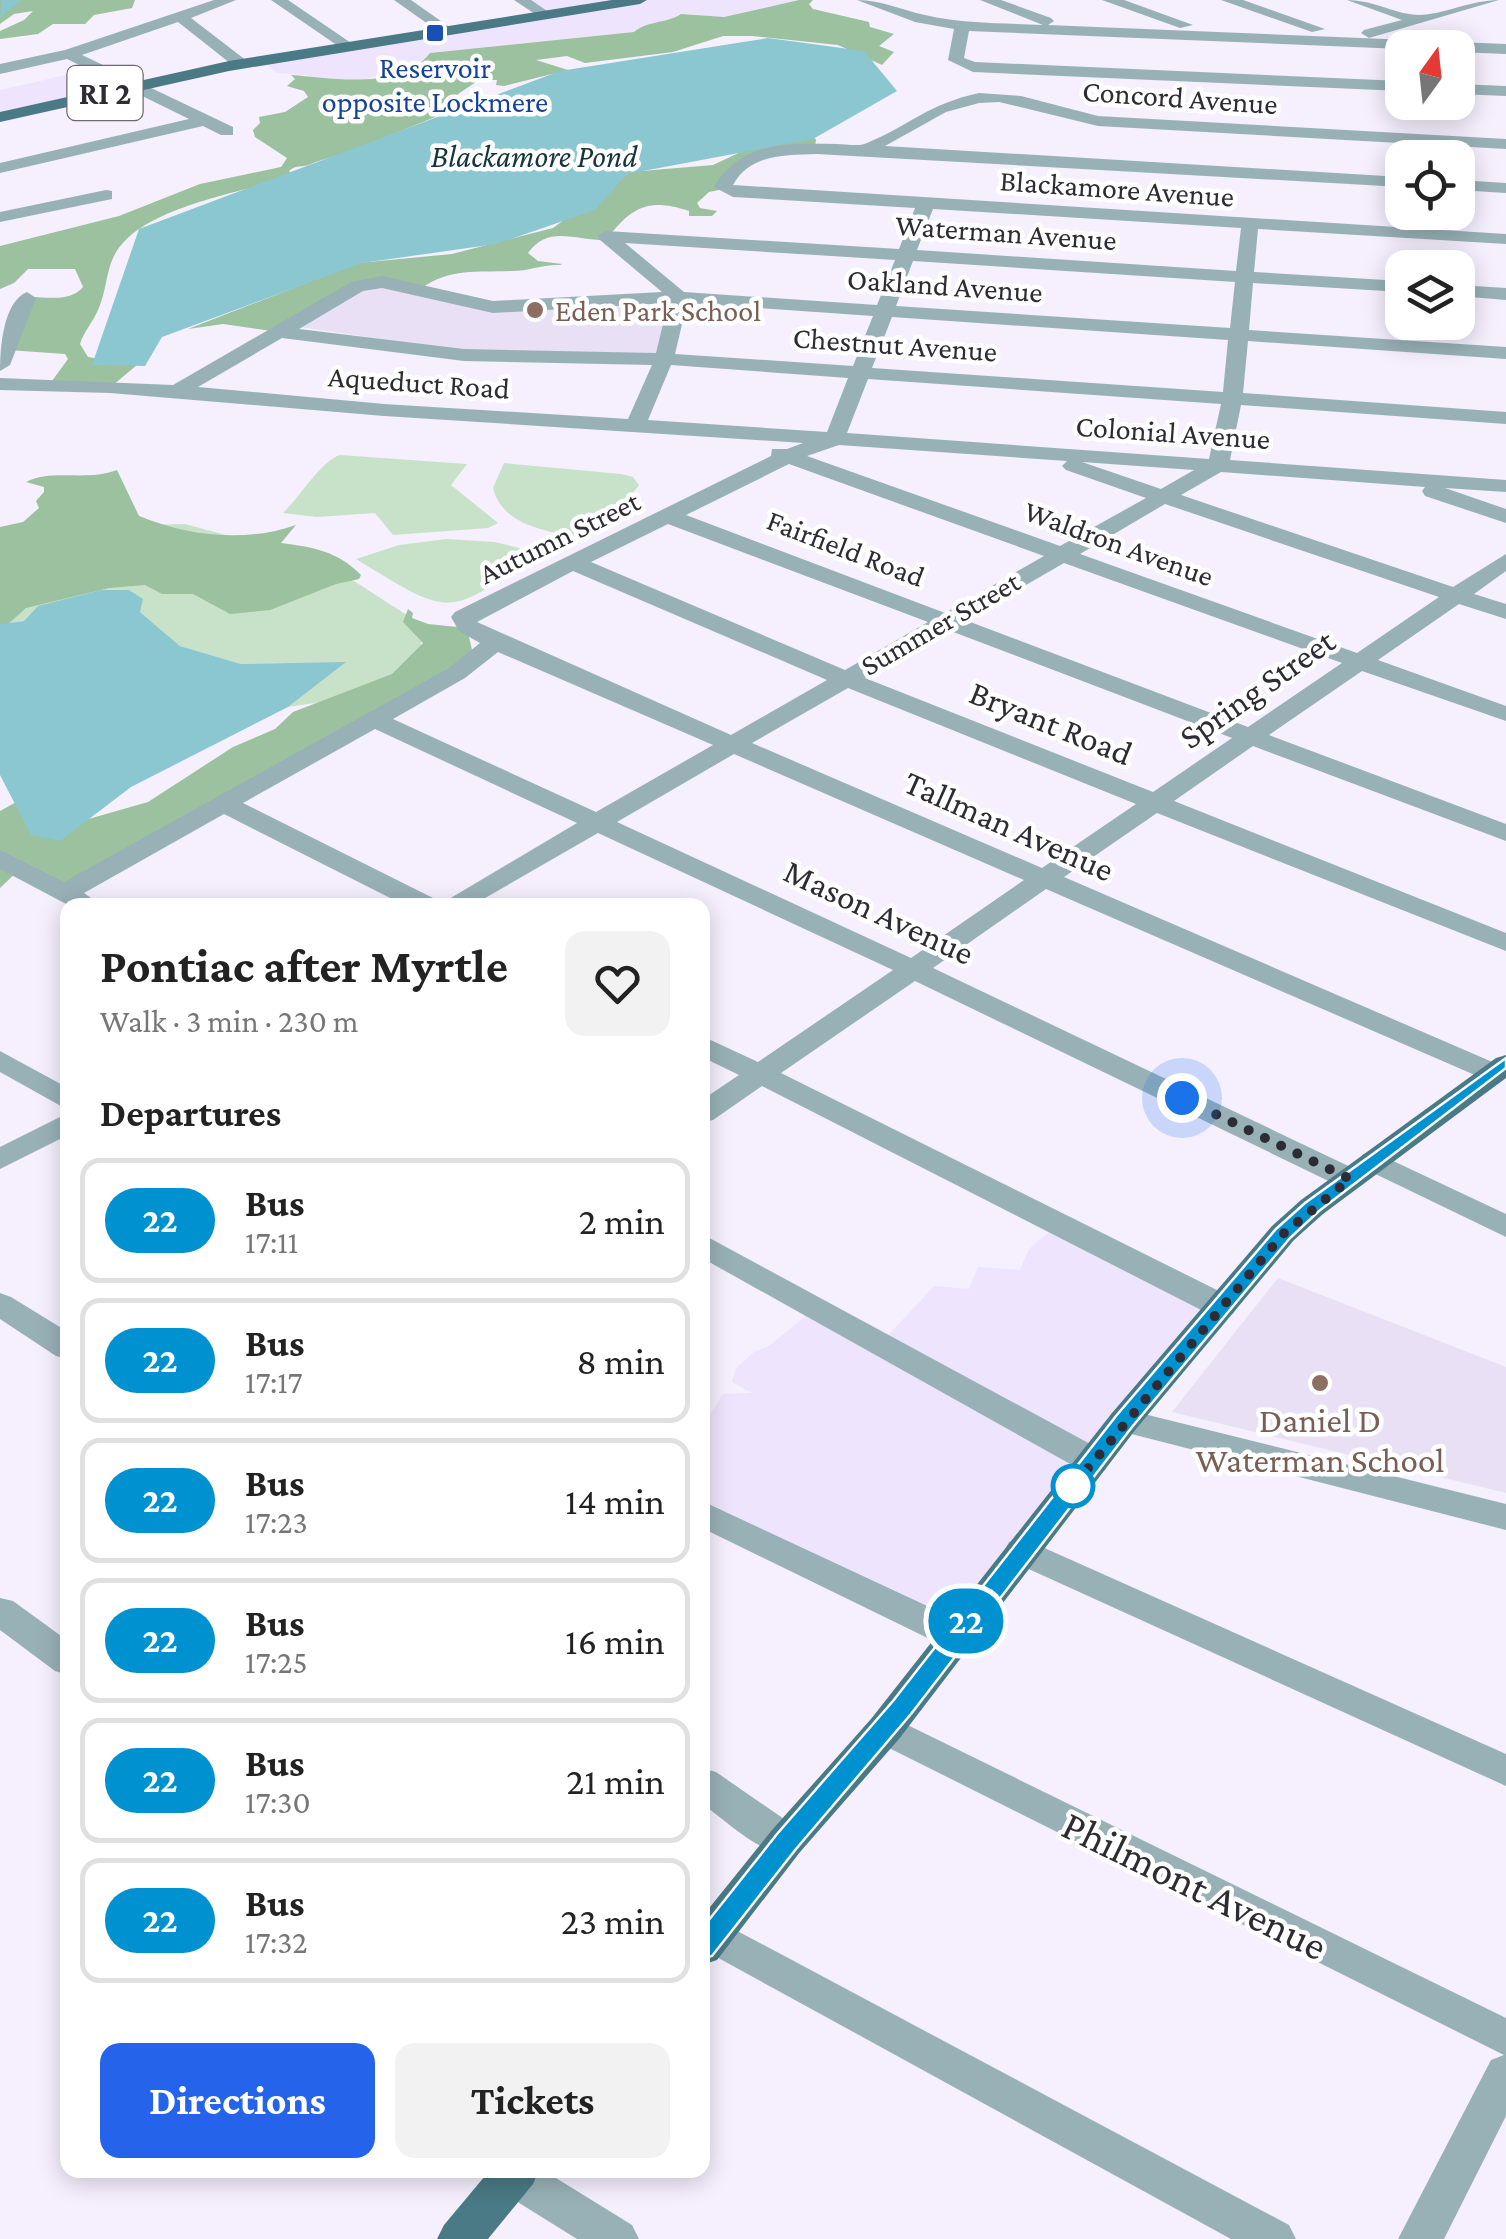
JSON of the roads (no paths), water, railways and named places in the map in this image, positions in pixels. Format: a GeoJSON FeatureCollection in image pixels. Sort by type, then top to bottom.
{"type":"FeatureCollection","features":[{"type":"Feature","properties":{"kind":"main road","name":"RI 2"},"geometry":{"type":"LineString","coordinates":[[0,116],[241,64],[640,0]]}},
{"type":"Feature","properties":{"kind":"main road"},"geometry":{"type":"LineString","coordinates":[[710,1939],[786,1841],[884,1729],[1124,1421],[1283,1234],[1500,1068]]}},
{"type":"Feature","properties":{"kind":"main road"},"geometry":{"type":"LineString","coordinates":[[460,2239],[510,2178]]}},
{"type":"Feature","properties":{"kind":"street"},"geometry":{"type":"LineString","coordinates":[[0,69],[68,54],[229,0]]}},
{"type":"Feature","properties":{"kind":"street"},"geometry":{"type":"LineString","coordinates":[[278,0],[349,47]]}},
{"type":"Feature","properties":{"kind":"street"},"geometry":{"type":"LineString","coordinates":[[401,0],[447,31]]}},
{"type":"Feature","properties":{"kind":"street"},"geometry":{"type":"LineString","coordinates":[[522,0],[546,15]]}},
{"type":"Feature","properties":{"kind":"street"},"geometry":{"type":"LineString","coordinates":[[864,0],[920,20],[962,26],[1217,36]]}},
{"type":"Feature","properties":{"kind":"street"},"geometry":{"type":"LineString","coordinates":[[987,0],[1072,30]]}},
{"type":"Feature","properties":{"kind":"street"},"geometry":{"type":"LineString","coordinates":[[1110,0],[1217,36],[1355,62],[1416,20],[1484,1]]}},
{"type":"Feature","properties":{"kind":"street"},"geometry":{"type":"LineString","coordinates":[[1228,0],[1385,77]]}},
{"type":"Feature","properties":{"kind":"street"},"geometry":{"type":"LineString","coordinates":[[1354,0],[1416,20]]}},
{"type":"Feature","properties":{"kind":"street"},"geometry":{"type":"LineString","coordinates":[[181,17],[241,64]]}},
{"type":"Feature","properties":{"kind":"street"},"geometry":{"type":"LineString","coordinates":[[962,26],[956,60],[973,67],[1355,62],[1506,49]]}},
{"type":"Feature","properties":{"kind":"street"},"geometry":{"type":"LineString","coordinates":[[68,54],[227,131]]}},
{"type":"Feature","properties":{"kind":"street"},"geometry":{"type":"LineString","coordinates":[[1475,89],[1506,91]]}},
{"type":"Feature","properties":{"kind":"street","name":"Concord Avenue"},"geometry":{"type":"LineString","coordinates":[[867,150],[946,106],[975,98],[1016,100],[1077,119],[1506,144]]}},
{"type":"Feature","properties":{"kind":"street"},"geometry":{"type":"LineString","coordinates":[[0,168],[206,120]]}},
{"type":"Feature","properties":{"kind":"street"},"geometry":{"type":"LineString","coordinates":[[1256,173],[1260,130]]}},
{"type":"Feature","properties":{"kind":"street"},"geometry":{"type":"LineString","coordinates":[[867,150],[1385,181]]}},
{"type":"Feature","properties":{"kind":"street","name":"Blackamore Avenue"},"geometry":{"type":"LineString","coordinates":[[867,150],[773,152],[739,164],[725,190],[1506,240]]}},
{"type":"Feature","properties":{"kind":"street"},"geometry":{"type":"LineString","coordinates":[[1475,186],[1506,188]]}},
{"type":"Feature","properties":{"kind":"street"},"geometry":{"type":"LineString","coordinates":[[0,217],[106,194]]}},
{"type":"Feature","properties":{"kind":"street"},"geometry":{"type":"LineString","coordinates":[[835,438],[864,372],[926,204]]}},
{"type":"Feature","properties":{"kind":"street"},"geometry":{"type":"LineString","coordinates":[[1218,465],[1232,398],[1250,224]]}},
{"type":"Feature","properties":{"kind":"street","name":"Waterman Avenue"},"geometry":{"type":"LineString","coordinates":[[680,298],[606,236],[1385,286]]}},
{"type":"Feature","properties":{"kind":"street","name":"Oakland Avenue"},"geometry":{"type":"LineString","coordinates":[[280,332],[358,286],[382,282],[493,307],[680,298],[1506,352]]}},
{"type":"Feature","properties":{"kind":"street"},"geometry":{"type":"LineString","coordinates":[[1475,291],[1506,294]]}},
{"type":"Feature","properties":{"kind":"street"},"geometry":{"type":"LineString","coordinates":[[0,366],[8,324],[27,298]]}},
{"type":"Feature","properties":{"kind":"street"},"geometry":{"type":"LineString","coordinates":[[636,424],[664,359],[680,298]]}},
{"type":"Feature","properties":{"kind":"street"},"geometry":{"type":"LineString","coordinates":[[178,391],[280,332]]}},
{"type":"Feature","properties":{"kind":"street","name":"Chestnut Avenue"},"geometry":{"type":"LineString","coordinates":[[280,332],[464,355],[664,359],[1506,418]]}},
{"type":"Feature","properties":{"kind":"street","name":"Aqueduct Road"},"geometry":{"type":"LineString","coordinates":[[0,384],[100,384],[355,409],[835,438]]}},
{"type":"Feature","properties":{"kind":"street","name":"Waldron Avenue"},"geometry":{"type":"LineString","coordinates":[[712,429],[1506,714]]}},
{"type":"Feature","properties":{"kind":"street","name":"Colonial Avenue"},"geometry":{"type":"LineString","coordinates":[[835,438],[1506,486]]}},
{"type":"Feature","properties":{"kind":"street","name":"Autumn Street"},"geometry":{"type":"LineString","coordinates":[[78,898],[223,802],[457,673],[496,642],[467,626],[464,618],[788,456],[835,438]]}},
{"type":"Feature","properties":{"kind":"street"},"geometry":{"type":"LineString","coordinates":[[1031,452],[1506,612]]}},
{"type":"Feature","properties":{"kind":"street","name":"Summer Street"},"geometry":{"type":"LineString","coordinates":[[465,898],[1218,465]]}},
{"type":"Feature","properties":{"kind":"street"},"geometry":{"type":"LineString","coordinates":[[1392,478],[1506,516]]}},
{"type":"Feature","properties":{"kind":"street","name":"Fairfield Road"},"geometry":{"type":"LineString","coordinates":[[668,516],[1506,833]]}},
{"type":"Feature","properties":{"kind":"street","name":"Spring Street"},"geometry":{"type":"LineString","coordinates":[[710,1108],[1506,561]]}},
{"type":"Feature","properties":{"kind":"street","name":"Bryant Road"},"geometry":{"type":"LineString","coordinates":[[573,563],[844,678],[1506,943]]}},
{"type":"Feature","properties":{"kind":"street","name":"Tallman Avenue"},"geometry":{"type":"LineString","coordinates":[[496,642],[736,743],[1042,880],[1500,1068]]}},
{"type":"Feature","properties":{"kind":"street","name":"Mason Avenue"},"geometry":{"type":"LineString","coordinates":[[374,720],[913,969],[1362,1170],[1506,1227]]}},
{"type":"Feature","properties":{"kind":"street"},"geometry":{"type":"LineString","coordinates":[[223,802],[411,898]]}},
{"type":"Feature","properties":{"kind":"street"},"geometry":{"type":"LineString","coordinates":[[6,871],[74,898]]}},
{"type":"Feature","properties":{"kind":"street"},"geometry":{"type":"LineString","coordinates":[[710,1049],[1221,1306]]}},
{"type":"Feature","properties":{"kind":"street"},"geometry":{"type":"LineString","coordinates":[[0,1060],[60,1096]]}},
{"type":"Feature","properties":{"kind":"street"},"geometry":{"type":"LineString","coordinates":[[0,1160],[60,1126]]}},
{"type":"Feature","properties":{"kind":"street"},"geometry":{"type":"LineString","coordinates":[[710,1248],[1093,1461]]}},
{"type":"Feature","properties":{"kind":"street"},"geometry":{"type":"LineString","coordinates":[[0,1304],[60,1343]]}},
{"type":"Feature","properties":{"kind":"street"},"geometry":{"type":"LineString","coordinates":[[1124,1421],[1506,1517]]}},
{"type":"Feature","properties":{"kind":"street"},"geometry":{"type":"LineString","coordinates":[[710,1517],[955,1635]]}},
{"type":"Feature","properties":{"kind":"street"},"geometry":{"type":"LineString","coordinates":[[1022,1551],[1506,1771]]}},
{"type":"Feature","properties":{"kind":"street"},"geometry":{"type":"LineString","coordinates":[[0,1611],[60,1655]]}},
{"type":"Feature","properties":{"kind":"street","name":"Philmont Avenue"},"geometry":{"type":"LineString","coordinates":[[884,1729],[1506,2038]]}},
{"type":"Feature","properties":{"kind":"street"},"geometry":{"type":"LineString","coordinates":[[710,1789],[786,1841]]}},
{"type":"Feature","properties":{"kind":"street"},"geometry":{"type":"LineString","coordinates":[[710,1943],[1273,2239]]}},
{"type":"Feature","properties":{"kind":"street"},"geometry":{"type":"LineString","coordinates":[[1421,2239],[1506,2073]]}},
{"type":"Feature","properties":{"kind":"street"},"geometry":{"type":"LineString","coordinates":[[524,2178],[616,2239]]}},
{"type":"Feature","properties":{"kind":"water","name":"Blackamore Pond"},"geometry":{"type":"Polygon","coordinates":[[[768,38],[864,51],[897,91],[813,139],[627,174],[595,210],[496,244],[362,263],[162,337],[145,366],[92,365],[139,229],[560,71],[768,38]]]}},
{"type":"Feature","properties":{"kind":"water"},"geometry":{"type":"Polygon","coordinates":[[[101,590],[129,590],[143,599],[140,612],[180,646],[241,664],[346,662],[288,707],[131,787],[60,841],[31,835],[0,775],[0,624],[24,621],[38,606],[101,590]]]}},
{"type":"Feature","properties":{"kind":"waterway"},"geometry":{"type":"LineString","coordinates":[[0,12],[12,0]]}},
{"type":"Feature","properties":{"kind":"place","name":"Reservoir opposite Lockmere"},"geometry":{"type":"Point","coordinates":[435,33]}},
{"type":"Feature","properties":{"kind":"place","name":"Eden Park School"},"geometry":{"type":"Point","coordinates":[535,310]}},
{"type":"Feature","properties":{"kind":"place","name":"Daniel D Waterman School"},"geometry":{"type":"Point","coordinates":[1320,1383]}}]}
